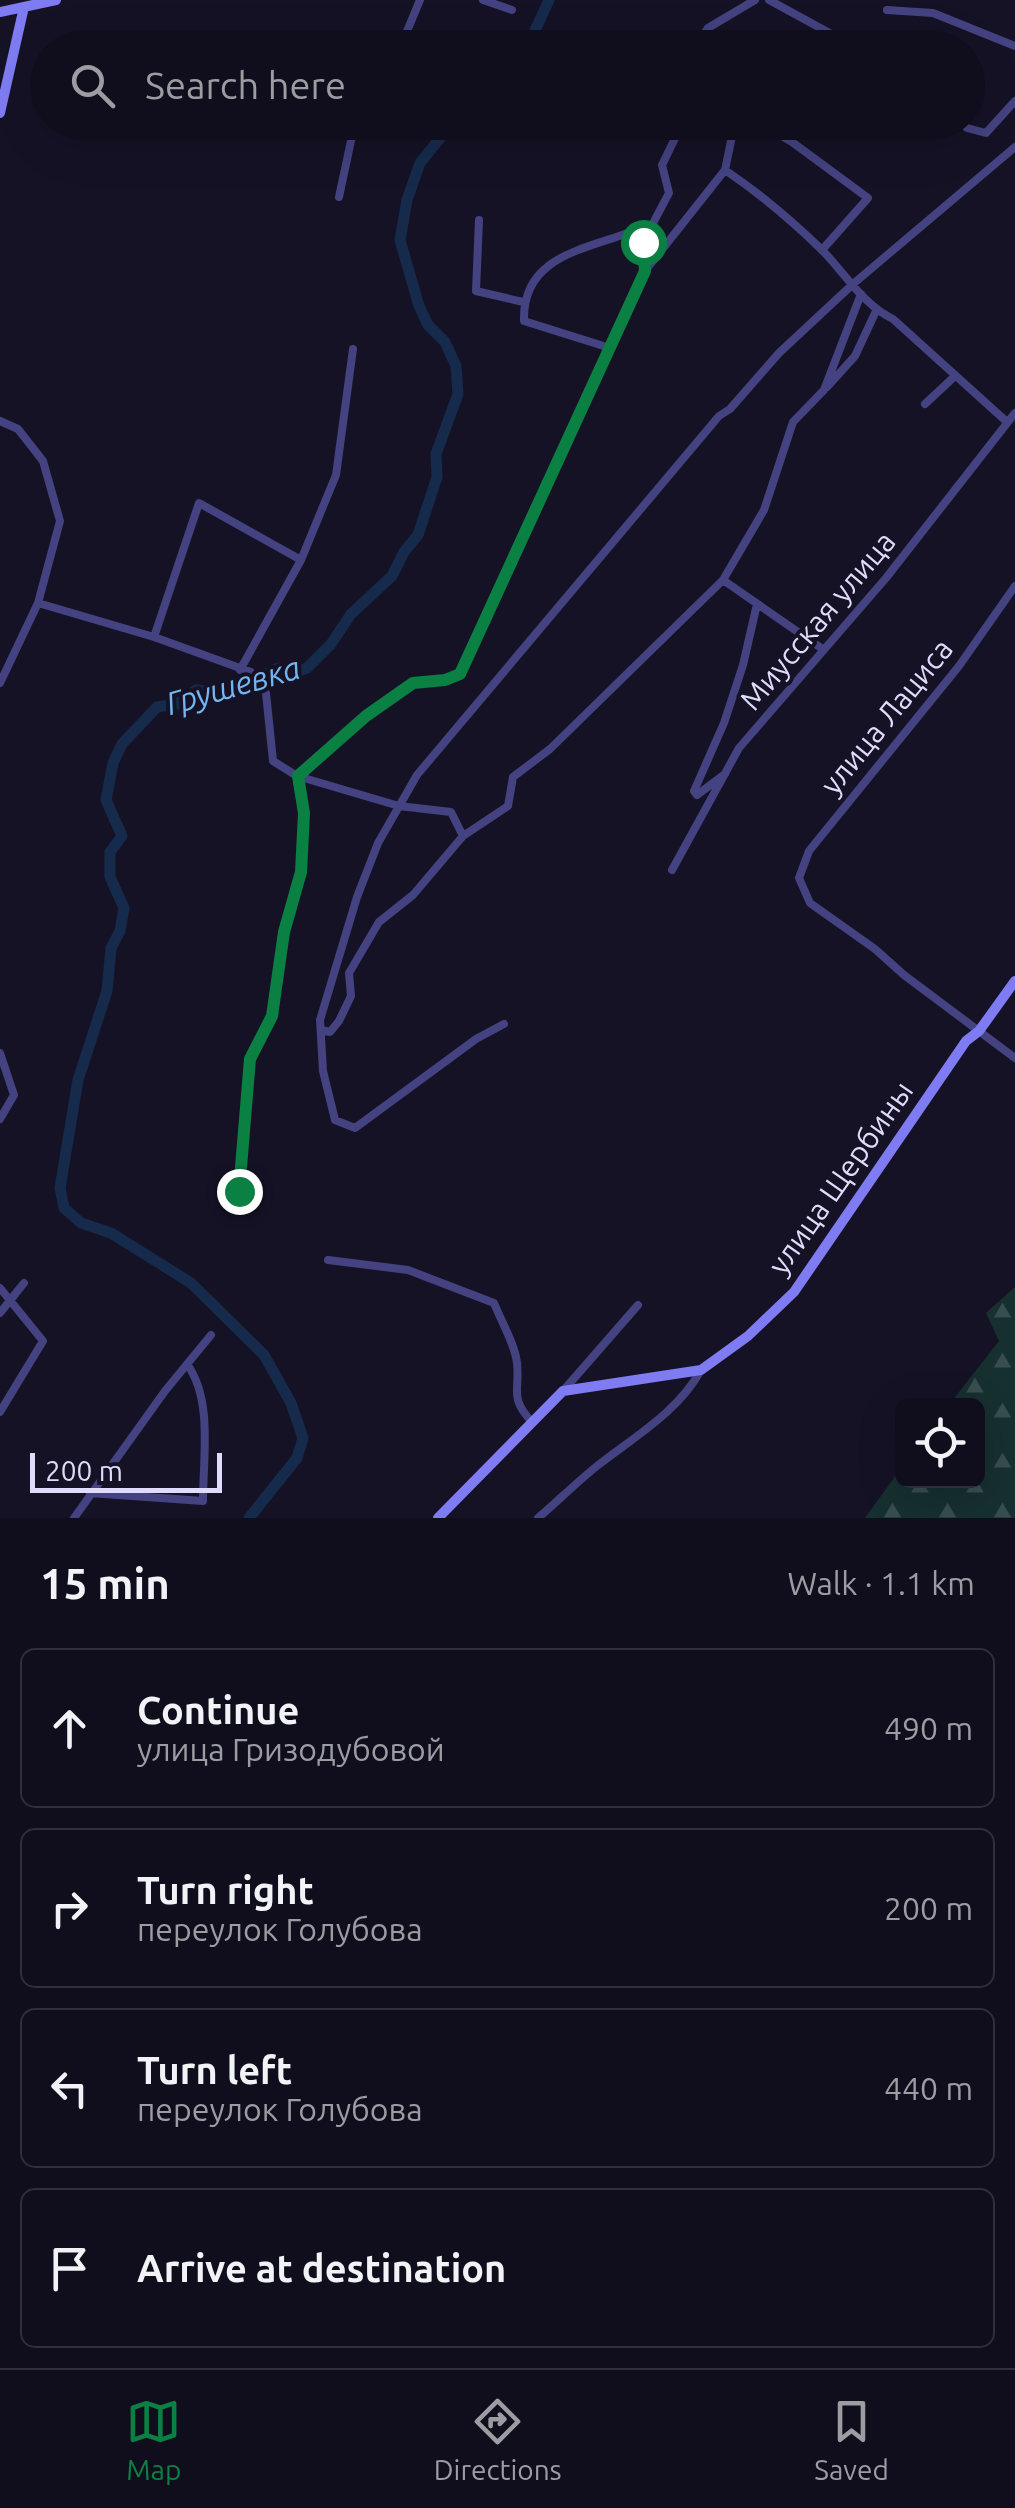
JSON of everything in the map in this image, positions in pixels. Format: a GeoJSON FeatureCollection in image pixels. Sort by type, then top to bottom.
{"type":"FeatureCollection","features":[{"type":"Feature","properties":{"kind":"street"},"geometry":{"type":"LineString","coordinates":[[0,12],[56,0]]}},
{"type":"Feature","properties":{"kind":"street"},"geometry":{"type":"LineString","coordinates":[[408,30],[420,0]]}},
{"type":"Feature","properties":{"kind":"street"},"geometry":{"type":"LineString","coordinates":[[484,0],[512,10]]}},
{"type":"Feature","properties":{"kind":"street"},"geometry":{"type":"LineString","coordinates":[[707,30],[755,0]]}},
{"type":"Feature","properties":{"kind":"street"},"geometry":{"type":"LineString","coordinates":[[769,0],[824,30]]}},
{"type":"Feature","properties":{"kind":"street"},"geometry":{"type":"LineString","coordinates":[[0,113],[24,7]]}},
{"type":"Feature","properties":{"kind":"street"},"geometry":{"type":"LineString","coordinates":[[886,10],[933,13],[975,30]]}},
{"type":"Feature","properties":{"kind":"street"},"geometry":{"type":"LineString","coordinates":[[985,34],[1015,46]]}},
{"type":"Feature","properties":{"kind":"street"},"geometry":{"type":"LineString","coordinates":[[985,133],[1015,101]]}},
{"type":"Feature","properties":{"kind":"street"},"geometry":{"type":"LineString","coordinates":[[340,197],[352,140]]}},
{"type":"Feature","properties":{"kind":"street"},"geometry":{"type":"LineString","coordinates":[[645,271],[643,242],[669,193],[662,165],[674,140]]}},
{"type":"Feature","properties":{"kind":"street"},"geometry":{"type":"LineString","coordinates":[[298,776],[366,716],[413,683],[445,680],[460,674],[645,271],[725,170],[731,140]]}},
{"type":"Feature","properties":{"kind":"street"},"geometry":{"type":"LineString","coordinates":[[789,140],[868,198],[822,250]]}},
{"type":"Feature","properties":{"kind":"street"},"geometry":{"type":"LineString","coordinates":[[504,1024],[476,1039],[355,1128],[335,1120],[323,1071],[320,1020],[378,842],[417,775],[703,432],[853,284],[1015,147]]}},
{"type":"Feature","properties":{"kind":"street"},"geometry":{"type":"LineString","coordinates":[[725,170],[753,189],[822,250],[876,311],[893,319],[1007,422]]}},
{"type":"Feature","properties":{"kind":"street"},"geometry":{"type":"LineString","coordinates":[[478,220],[476,291],[524,302]]}},
{"type":"Feature","properties":{"kind":"street"},"geometry":{"type":"LineString","coordinates":[[610,348],[524,321],[524,302],[536,278],[557,258],[628,233],[658,254]]}},
{"type":"Feature","properties":{"kind":"street"},"geometry":{"type":"LineString","coordinates":[[824,390],[860,294]]}},
{"type":"Feature","properties":{"kind":"street"},"geometry":{"type":"LineString","coordinates":[[321,1030],[330,1032],[339,1021],[351,996],[349,973],[379,922],[412,895],[463,836],[508,806],[513,777],[550,750],[723,580],[764,510],[793,422],[855,356],[876,311]]}},
{"type":"Feature","properties":{"kind":"street"},"geometry":{"type":"LineString","coordinates":[[240,670],[301,560],[336,475],[353,349]]}},
{"type":"Feature","properties":{"kind":"street"},"geometry":{"type":"LineString","coordinates":[[925,404],[956,376]]}},
{"type":"Feature","properties":{"kind":"street","name":"Миусская улица"},"geometry":{"type":"LineString","coordinates":[[672,870],[739,748],[886,578],[1015,413]]}},
{"type":"Feature","properties":{"kind":"street"},"geometry":{"type":"LineString","coordinates":[[0,421],[18,429],[43,461],[60,520],[38,603],[0,683]]}},
{"type":"Feature","properties":{"kind":"street"},"geometry":{"type":"LineString","coordinates":[[154,637],[199,503],[301,560]]}},
{"type":"Feature","properties":{"kind":"street"},"geometry":{"type":"LineString","coordinates":[[723,580],[824,650]]}},
{"type":"Feature","properties":{"kind":"street","name":"улица Лациса"},"geometry":{"type":"LineString","coordinates":[[979,1031],[810,903],[799,878],[809,851],[959,666],[1015,586]]}},
{"type":"Feature","properties":{"kind":"street"},"geometry":{"type":"LineString","coordinates":[[38,603],[154,637],[251,672],[266,693],[274,761],[298,776],[399,806],[451,812],[463,836]]}},
{"type":"Feature","properties":{"kind":"street"},"geometry":{"type":"LineString","coordinates":[[725,774],[697,795],[694,792],[724,723],[757,604]]}},
{"type":"Feature","properties":{"kind":"street"},"geometry":{"type":"LineString","coordinates":[[239,1191],[250,1059],[272,1016],[284,932],[301,872],[304,813],[298,776]]}},
{"type":"Feature","properties":{"kind":"street","name":"улица Щербины"},"geometry":{"type":"LineString","coordinates":[[563,1391],[701,1370],[748,1336],[794,1292],[966,1041],[979,1031],[1015,981]]}},
{"type":"Feature","properties":{"kind":"street"},"geometry":{"type":"LineString","coordinates":[[979,1031],[1015,1058]]}},
{"type":"Feature","properties":{"kind":"street"},"geometry":{"type":"LineString","coordinates":[[0,1054],[14,1095],[0,1120]]}},
{"type":"Feature","properties":{"kind":"street"},"geometry":{"type":"LineString","coordinates":[[328,1260],[408,1270],[494,1303],[517,1362],[515,1393],[519,1408],[532,1422]]}},
{"type":"Feature","properties":{"kind":"street"},"geometry":{"type":"LineString","coordinates":[[0,1313],[24,1283]]}},
{"type":"Feature","properties":{"kind":"street"},"geometry":{"type":"LineString","coordinates":[[0,1288],[44,1341],[0,1412]]}},
{"type":"Feature","properties":{"kind":"street"},"geometry":{"type":"LineString","coordinates":[[438,1518],[563,1391],[638,1305]]}},
{"type":"Feature","properties":{"kind":"street"},"geometry":{"type":"LineString","coordinates":[[74,1518],[211,1335]]}},
{"type":"Feature","properties":{"kind":"street"},"geometry":{"type":"LineString","coordinates":[[90,1493],[203,1500],[200,1382],[187,1364]]}},
{"type":"Feature","properties":{"kind":"street"},"geometry":{"type":"LineString","coordinates":[[538,1518],[668,1412],[690,1390],[701,1370]]}},
{"type":"Feature","properties":{"kind":"green space"},"geometry":{"type":"Polygon","coordinates":[[[1015,1287],[1015,1518],[865,1518],[895,1477],[895,1488],[985,1488],[985,1398],[954,1398],[999,1341],[986,1313],[1015,1287]]]}},
{"type":"Feature","properties":{"kind":"waterway","name":"Грушевка"},"geometry":{"type":"LineString","coordinates":[[535,30],[549,0]]}},
{"type":"Feature","properties":{"kind":"waterway","name":"Грушевка"},"geometry":{"type":"LineString","coordinates":[[249,1518],[297,1458],[303,1438],[291,1403],[264,1355],[191,1283],[111,1233],[81,1223],[64,1208],[60,1188],[78,1080],[107,991],[111,948],[120,931],[124,908],[110,877],[110,852],[122,836],[106,800],[113,763],[122,744],[157,707],[177,704],[196,690],[223,692],[240,687],[278,668],[295,673],[307,668],[331,644],[351,614],[392,576],[418,535],[437,477],[436,454],[458,394],[456,366],[445,342],[428,325],[419,306],[400,240],[407,200],[420,163],[439,140]]}},
{"type":"Feature","properties":{"kind":"route"},"geometry":{"type":"LineString","coordinates":[[239,1191],[250,1059],[272,1016],[284,932],[301,872],[304,813],[298,776],[366,716],[413,683],[445,680],[460,674],[645,271],[643,242]]}}]}
